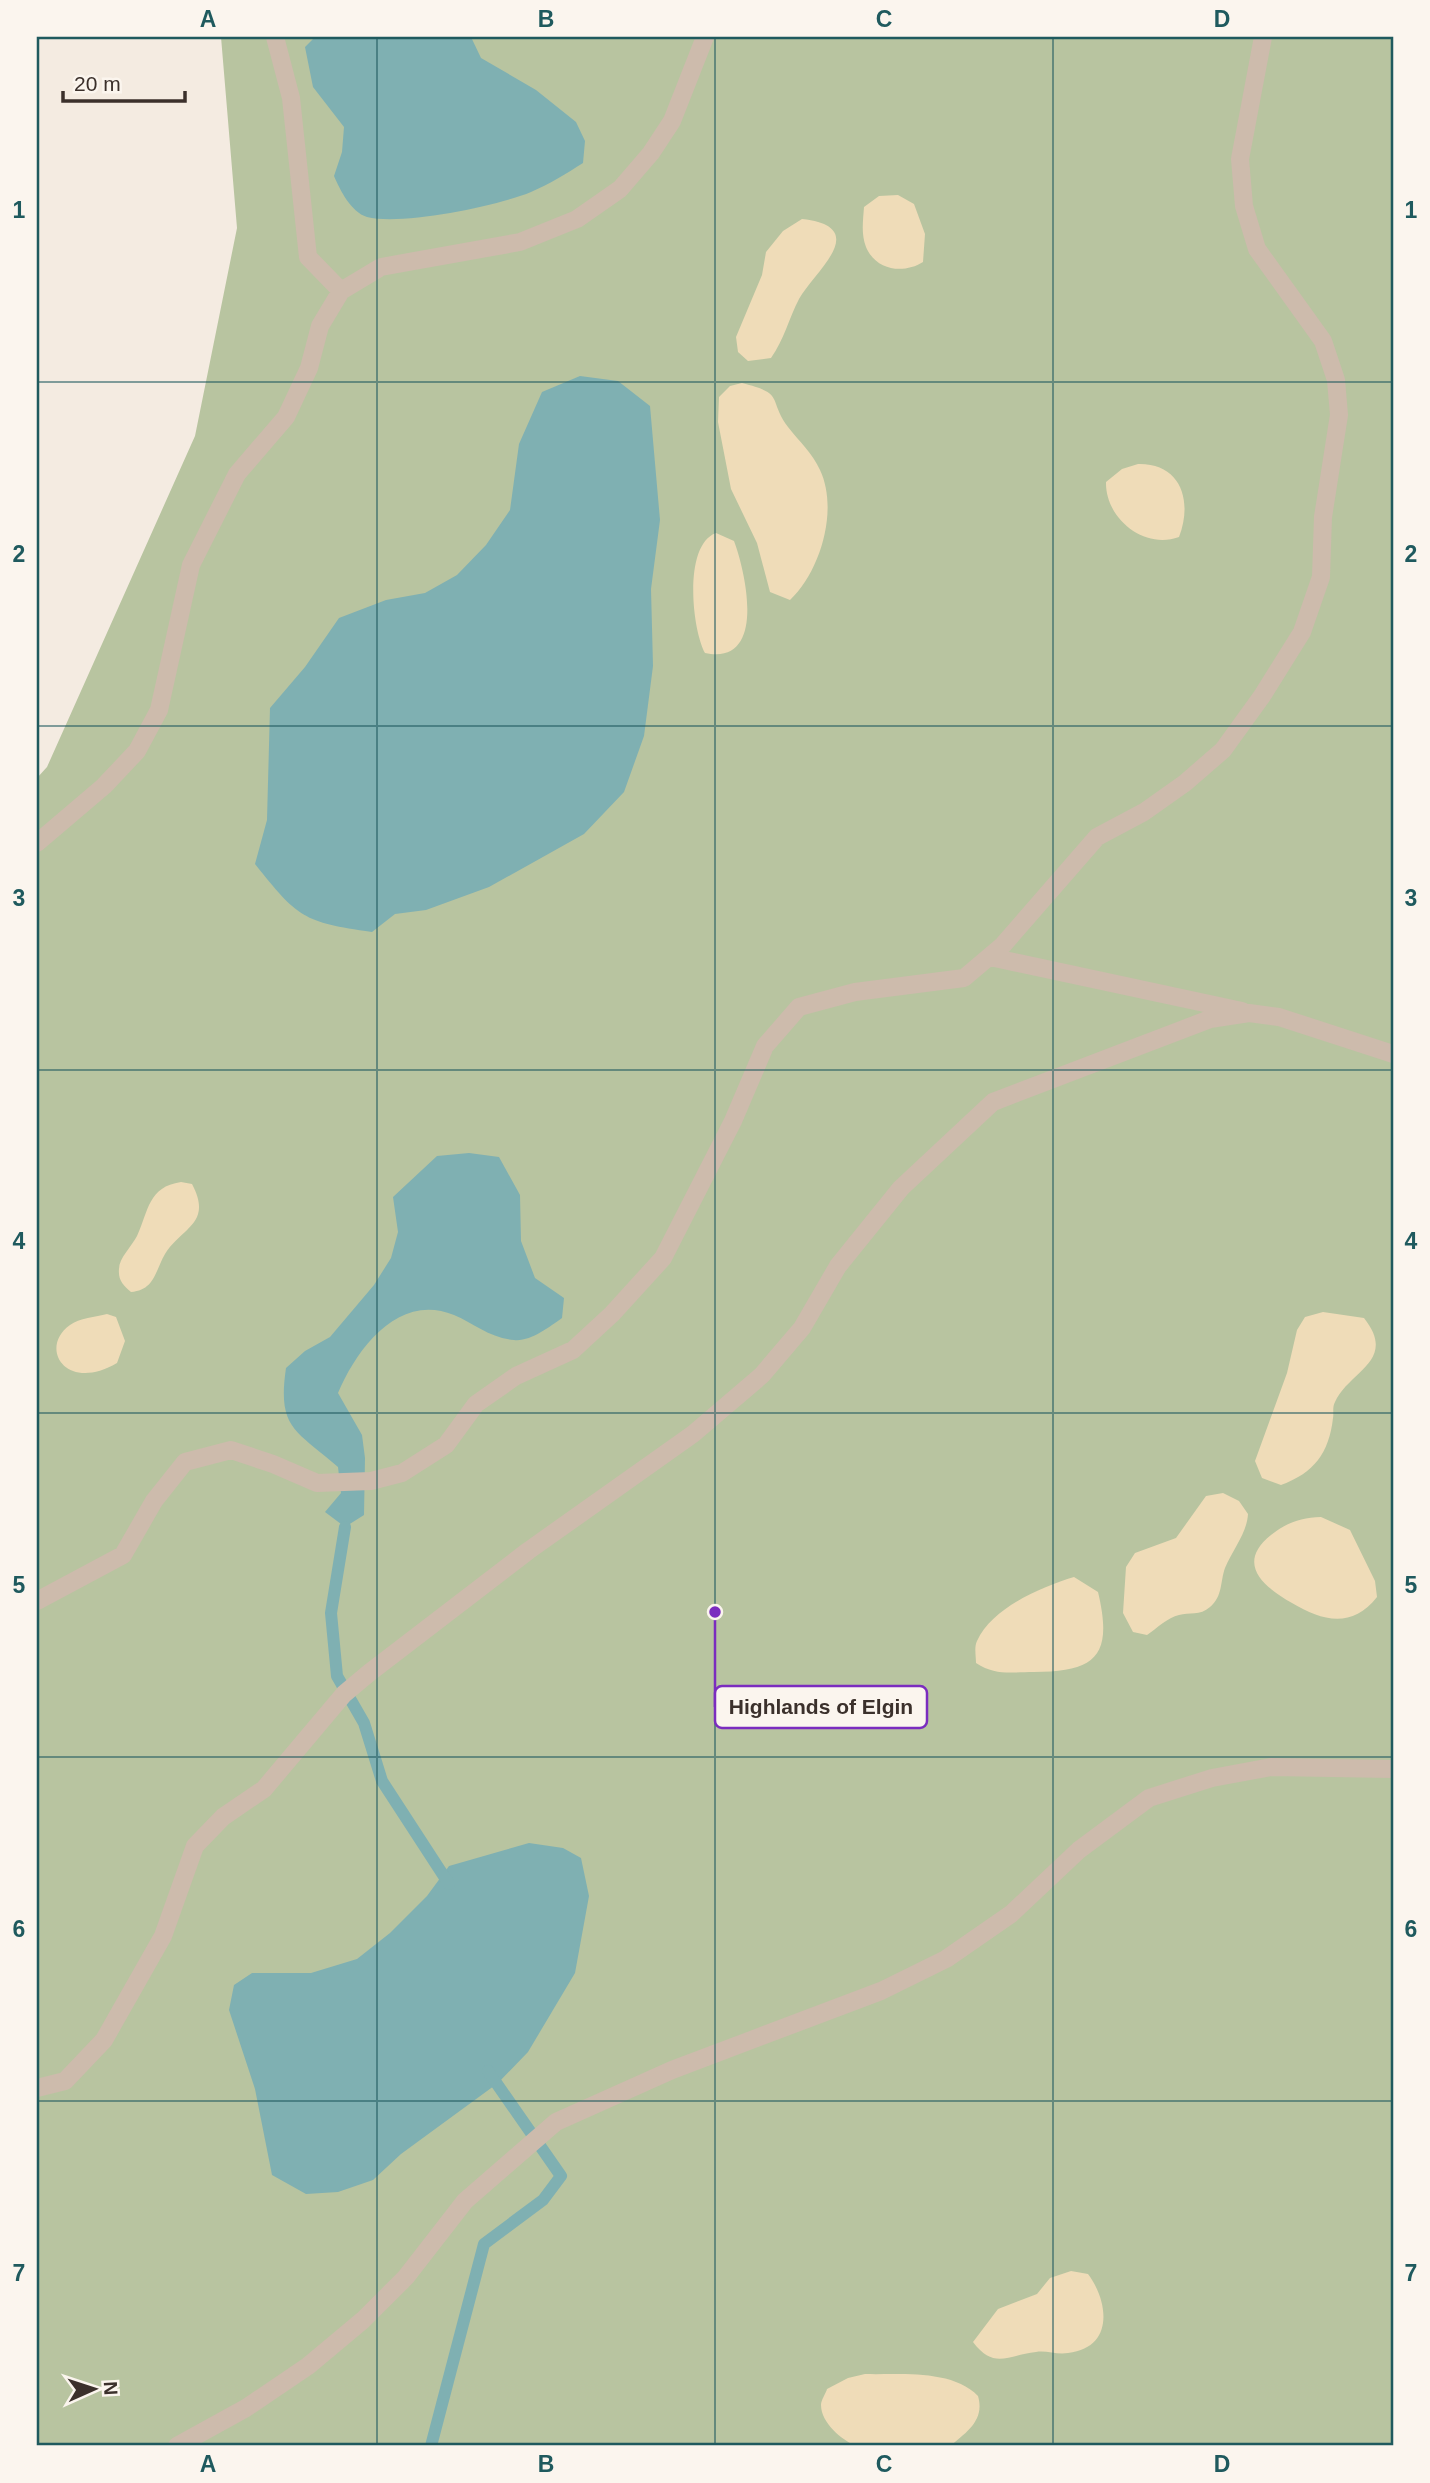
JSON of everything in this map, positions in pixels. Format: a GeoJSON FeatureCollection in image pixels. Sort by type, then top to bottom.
{"type":"FeatureCollection","features":[{"type":"Feature","properties":{"kind":"lane"},"geometry":{"type":"LineString","coordinates":[[275,37],[291,98],[308,257],[341,292]]}},
{"type":"Feature","properties":{"kind":"lane"},"geometry":{"type":"LineString","coordinates":[[37,843],[104,786],[137,751],[159,710],[191,565],[237,474],[286,417],[309,368],[320,326],[341,292],[381,267],[520,242],[577,219],[620,189],[651,153],[672,121],[705,37]]}},
{"type":"Feature","properties":{"kind":"lane"},"geometry":{"type":"LineString","coordinates":[[37,1601],[123,1555],[154,1502],[185,1462],[231,1450],[317,1483],[371,1481],[402,1473],[446,1445],[476,1404],[516,1376],[573,1350],[612,1314],[663,1258],[733,1121],[765,1046],[799,1007],[855,992],[964,978],[990,957],[1097,837],[1144,812],[1185,783],[1223,750],[1262,696],[1301,632],[1321,577],[1323,517],[1339,415],[1336,380],[1323,341],[1257,249],[1244,206],[1240,159],[1263,37]]}},
{"type":"Feature","properties":{"kind":"lane"},"geometry":{"type":"LineString","coordinates":[[990,957],[1249,1013],[1279,1017],[1393,1054]]}},
{"type":"Feature","properties":{"kind":"lane"},"geometry":{"type":"LineString","coordinates":[[37,2088],[65,2081],[104,2040],[163,1936],[195,1846],[223,1817],[264,1789],[344,1694],[369,1673],[528,1551],[693,1434],[762,1375],[802,1328],[838,1266],[901,1188],[993,1101],[1210,1019],[1249,1013]]}},
{"type":"Feature","properties":{"kind":"lane"},"geometry":{"type":"LineString","coordinates":[[177,2446],[246,2408],[308,2366],[363,2320],[406,2277],[465,2201],[556,2122],[671,2070],[881,1991],[946,1959],[1011,1914],[1079,1850],[1149,1798],[1212,1779],[1271,1767],[1393,1769]]}},
{"type":"Feature","properties":{"kind":"green space"},"geometry":{"type":"Polygon","coordinates":[[[221,37],[1393,37],[1393,2446],[37,2446],[37,778],[47,767],[195,436],[237,228],[221,37]]]}},
{"type":"Feature","properties":{"kind":"sand"},"geometry":{"type":"Polygon","coordinates":[[[898,195],[914,204],[925,234],[923,262],[899,269],[876,261],[864,242],[863,227],[864,207],[879,196],[898,195]]]}},
{"type":"Feature","properties":{"kind":"sand"},"geometry":{"type":"Polygon","coordinates":[[[802,219],[823,224],[834,231],[836,241],[833,252],[799,299],[771,358],[748,361],[738,352],[736,337],[762,275],[766,252],[783,231],[802,219]]]}},
{"type":"Feature","properties":{"kind":"sand"},"geometry":{"type":"Polygon","coordinates":[[[742,383],[765,390],[774,398],[788,427],[817,464],[825,486],[827,521],[818,557],[801,588],[790,600],[770,592],[757,543],[731,489],[718,422],[719,397],[730,386],[742,383]]]}},
{"type":"Feature","properties":{"kind":"sand"},"geometry":{"type":"Polygon","coordinates":[[[1138,464],[1153,465],[1165,470],[1174,477],[1180,487],[1185,510],[1179,537],[1166,540],[1140,535],[1119,519],[1112,508],[1106,482],[1122,469],[1138,464]]]}},
{"type":"Feature","properties":{"kind":"sand"},"geometry":{"type":"Polygon","coordinates":[[[716,533],[734,541],[743,574],[747,614],[745,632],[737,645],[725,653],[705,653],[697,626],[693,588],[699,553],[706,541],[716,533]]]}},
{"type":"Feature","properties":{"kind":"sand"},"geometry":{"type":"Polygon","coordinates":[[[181,1182],[192,1184],[198,1197],[197,1217],[165,1254],[150,1284],[131,1292],[120,1279],[121,1261],[137,1236],[156,1194],[181,1182]]]}},
{"type":"Feature","properties":{"kind":"sand"},"geometry":{"type":"Polygon","coordinates":[[[1323,1312],[1364,1318],[1373,1333],[1376,1345],[1368,1364],[1335,1402],[1328,1442],[1318,1460],[1311,1468],[1281,1485],[1262,1478],[1255,1461],[1287,1373],[1297,1330],[1305,1317],[1323,1312]]]}},
{"type":"Feature","properties":{"kind":"sand"},"geometry":{"type":"Polygon","coordinates":[[[107,1314],[116,1317],[125,1341],[117,1363],[99,1371],[84,1373],[71,1370],[62,1364],[57,1355],[61,1334],[70,1325],[83,1319],[107,1314]]]}},
{"type":"Feature","properties":{"kind":"sand"},"geometry":{"type":"Polygon","coordinates":[[[1223,1493],[1239,1501],[1248,1514],[1242,1534],[1225,1568],[1214,1603],[1198,1613],[1175,1616],[1147,1635],[1133,1632],[1123,1613],[1126,1567],[1135,1553],[1176,1538],[1206,1496],[1223,1493]]]}},
{"type":"Feature","properties":{"kind":"sand"},"geometry":{"type":"Polygon","coordinates":[[[1321,1517],[1350,1530],[1375,1581],[1377,1597],[1357,1614],[1347,1618],[1336,1619],[1314,1614],[1292,1603],[1264,1582],[1254,1565],[1260,1546],[1271,1535],[1294,1521],[1321,1517]]]}},
{"type":"Feature","properties":{"kind":"sand"},"geometry":{"type":"Polygon","coordinates":[[[1074,1577],[1098,1592],[1103,1631],[1101,1645],[1095,1656],[1073,1668],[1055,1671],[1004,1672],[990,1670],[976,1663],[977,1641],[994,1618],[1019,1600],[1074,1577]]]}},
{"type":"Feature","properties":{"kind":"sand"},"geometry":{"type":"Polygon","coordinates":[[[1071,2271],[1088,2274],[1100,2297],[1103,2322],[1100,2333],[1093,2342],[1083,2349],[1068,2353],[1040,2352],[1002,2359],[988,2356],[973,2342],[998,2309],[1037,2294],[1050,2278],[1071,2271]]]}},
{"type":"Feature","properties":{"kind":"sand"},"geometry":{"type":"Polygon","coordinates":[[[865,2374],[925,2375],[954,2381],[978,2396],[980,2404],[977,2419],[950,2446],[856,2446],[828,2424],[821,2403],[827,2389],[848,2378],[865,2374]]]}},
{"type":"Feature","properties":{"kind":"water"},"geometry":{"type":"Polygon","coordinates":[[[315,37],[471,37],[481,58],[536,90],[576,122],[585,141],[583,163],[531,192],[474,208],[402,219],[367,217],[347,200],[334,176],[342,152],[344,127],[313,87],[305,47],[315,37]]]}},
{"type":"Feature","properties":{"kind":"water"},"geometry":{"type":"Polygon","coordinates":[[[580,376],[618,381],[650,406],[660,520],[651,589],[653,666],[644,736],[624,792],[584,834],[489,887],[426,910],[395,914],[372,932],[316,920],[293,907],[255,864],[267,820],[270,708],[305,667],[339,618],[386,600],[425,593],[457,575],[486,545],[510,510],[519,444],[542,392],[580,376]]]}},
{"type":"Feature","properties":{"kind":"water"},"geometry":{"type":"Polygon","coordinates":[[[469,1153],[499,1157],[520,1195],[521,1241],[535,1278],[564,1298],[562,1318],[539,1333],[520,1340],[497,1337],[454,1315],[434,1310],[415,1311],[382,1329],[356,1359],[338,1393],[362,1435],[365,1458],[364,1515],[345,1527],[325,1512],[341,1493],[338,1467],[301,1436],[287,1416],[284,1404],[286,1368],[305,1351],[330,1337],[374,1285],[391,1258],[398,1232],[393,1197],[437,1156],[469,1153]]]}},
{"type":"Feature","properties":{"kind":"water"},"geometry":{"type":"Polygon","coordinates":[[[529,1843],[563,1848],[581,1858],[589,1896],[575,1973],[528,2052],[498,2083],[401,2154],[373,2180],[338,2192],[306,2194],[272,2175],[255,2089],[229,2010],[234,1985],[252,1973],[311,1973],[357,1959],[390,1933],[427,1896],[449,1866],[529,1843]]]}},
{"type":"Feature","properties":{"kind":"waterway"},"geometry":{"type":"LineString","coordinates":[[345,1527],[331,1613],[337,1676],[364,1723],[382,1781],[449,1884]]}},
{"type":"Feature","properties":{"kind":"waterway"},"geometry":{"type":"LineString","coordinates":[[431,2446],[484,2244],[543,2200],[561,2176],[488,2071]]}},
{"type":"Feature","properties":{"kind":"place","name":"Highlands of Elgin"},"geometry":{"type":"Point","coordinates":[715,1612]}}]}
